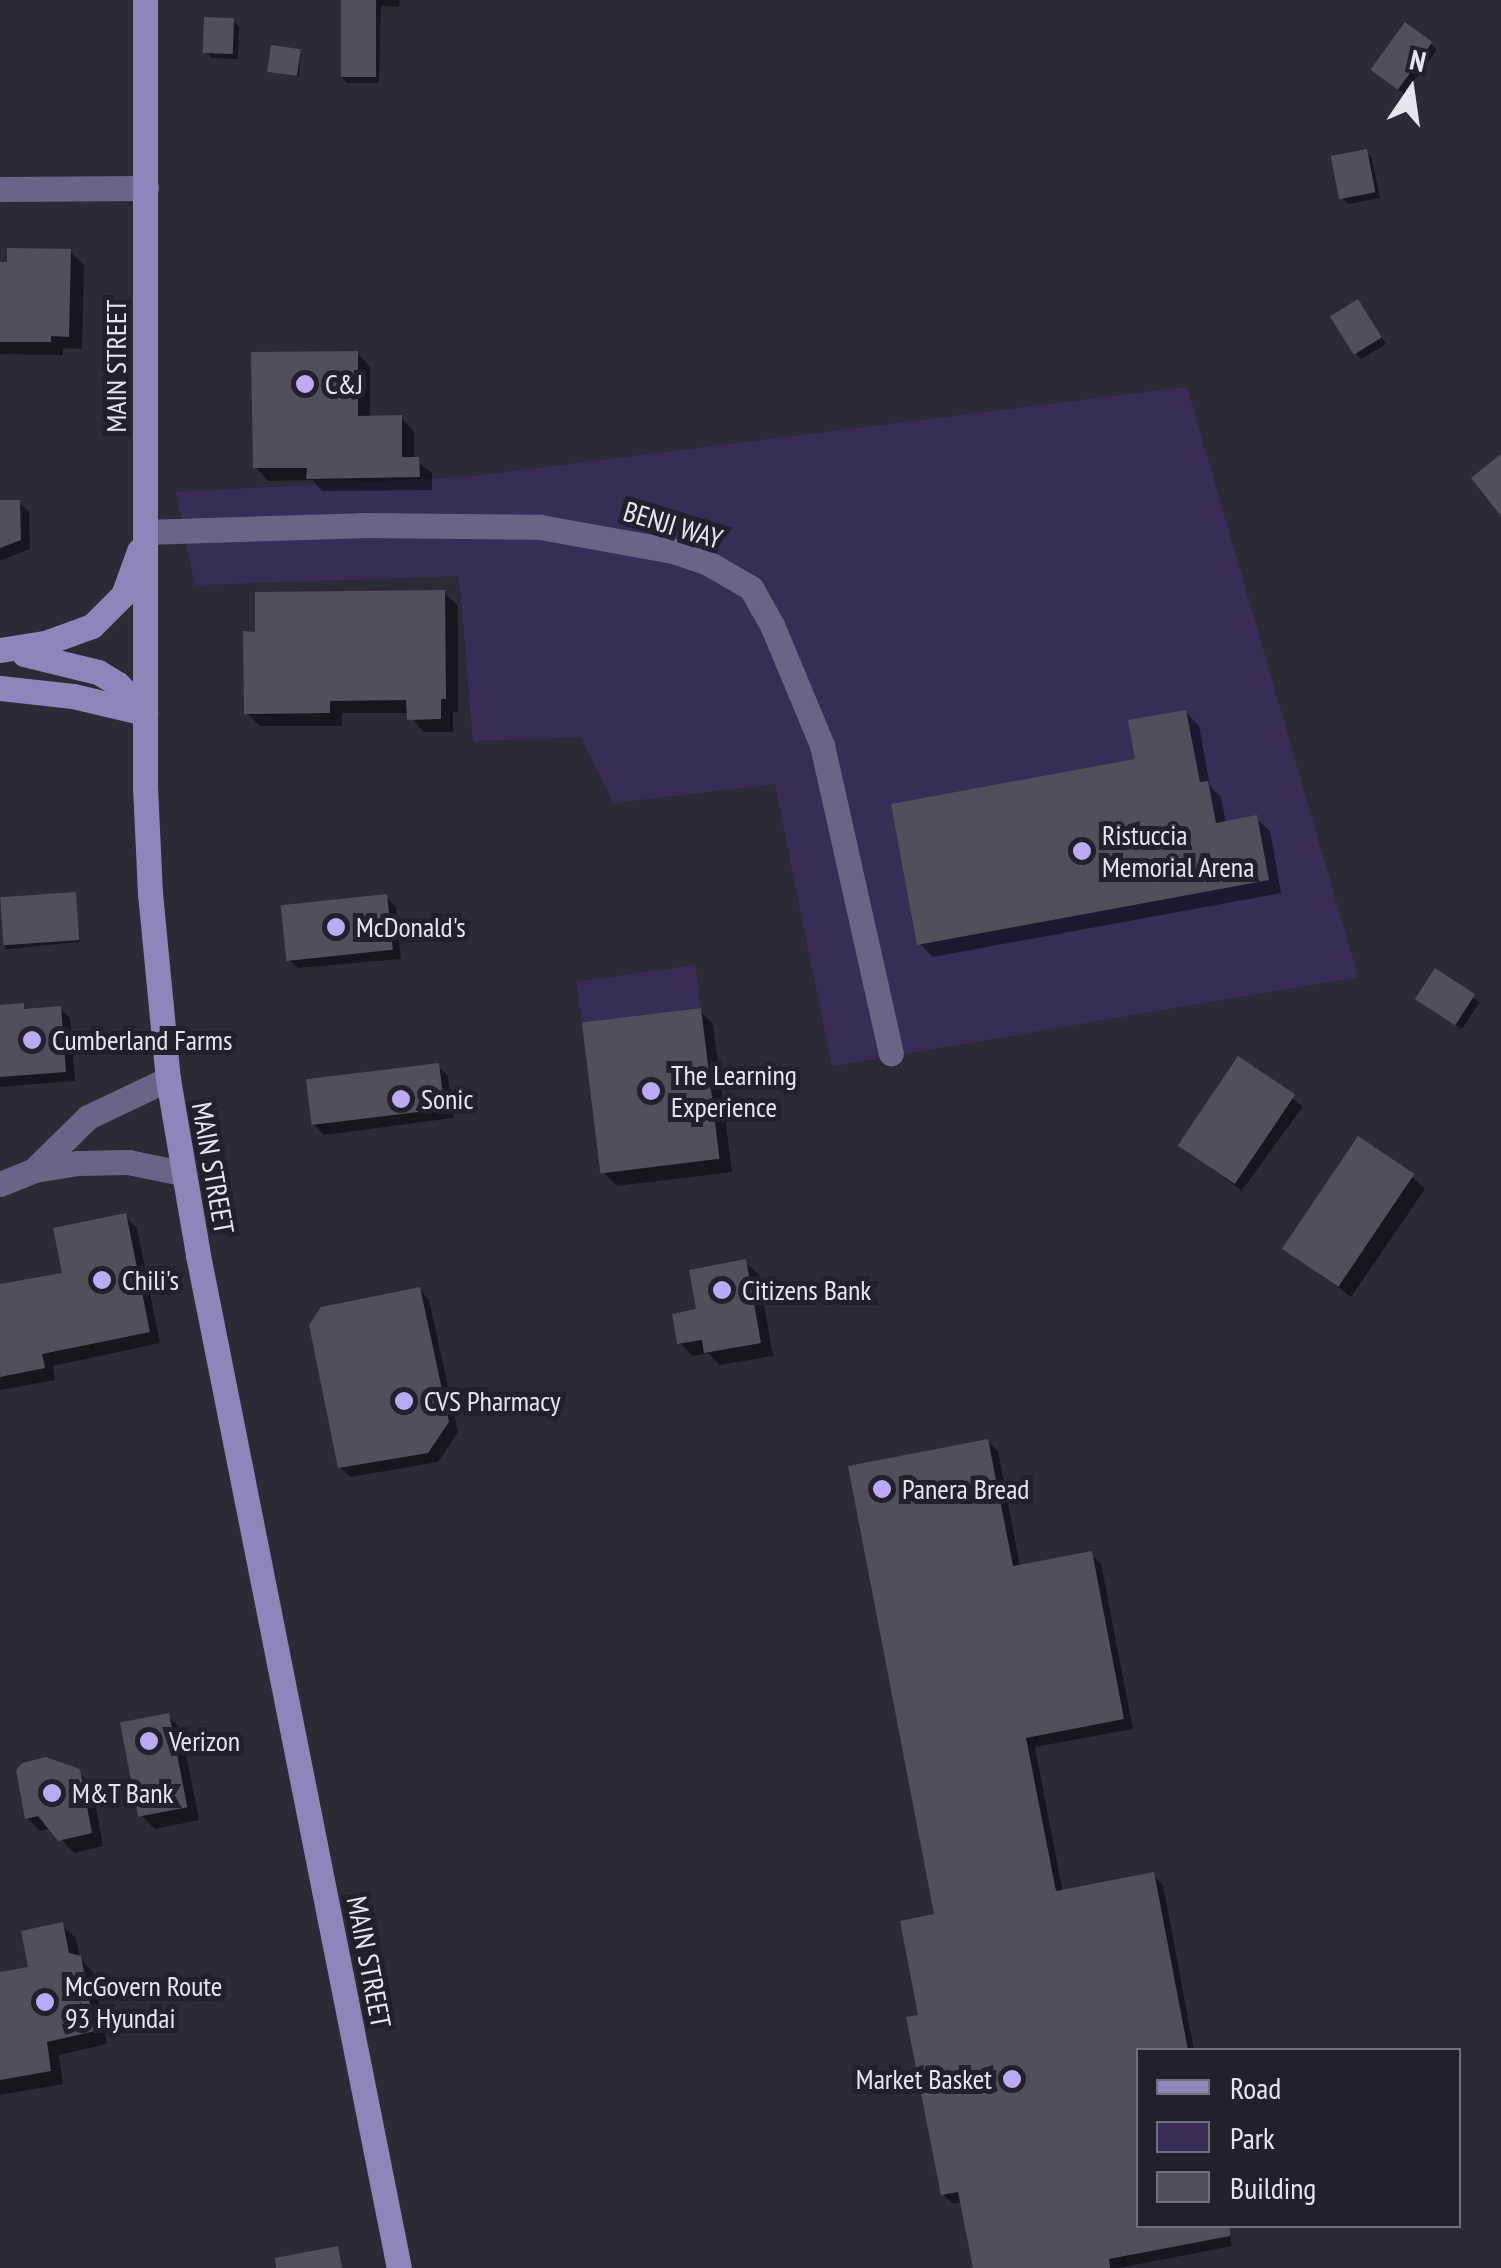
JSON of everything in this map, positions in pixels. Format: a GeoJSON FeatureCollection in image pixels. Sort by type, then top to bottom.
{"type":"FeatureCollection","features":[{"type":"Feature","properties":{"kind":"main road","name":"MAIN STREET"},"geometry":{"type":"LineString","coordinates":[[145,0],[145,713],[150,893],[168,1079],[182,1173],[399,2268]]}},
{"type":"Feature","properties":{"kind":"main road"},"geometry":{"type":"LineString","coordinates":[[0,651],[46,643],[92,626],[122,595],[145,532]]}},
{"type":"Feature","properties":{"kind":"main road"},"geometry":{"type":"LineString","coordinates":[[0,651],[54,658],[98,672],[118,684],[145,713]]}},
{"type":"Feature","properties":{"kind":"main road"},"geometry":{"type":"LineString","coordinates":[[0,688],[58,694],[145,713]]}},
{"type":"Feature","properties":{"kind":"street"},"geometry":{"type":"LineString","coordinates":[[0,189],[146,188]]}},
{"type":"Feature","properties":{"kind":"street","name":"BENJI WAY"},"geometry":{"type":"LineString","coordinates":[[145,532],[362,525],[540,527],[673,552],[708,563],[750,588],[772,625],[822,745],[891,1053]]}},
{"type":"Feature","properties":{"kind":"street"},"geometry":{"type":"LineString","coordinates":[[34,1170],[88,1118],[168,1079]]}},
{"type":"Feature","properties":{"kind":"street"},"geometry":{"type":"LineString","coordinates":[[0,1184],[34,1170],[115,1161],[182,1173]]}},
{"type":"Feature","properties":{"kind":"green space"},"geometry":{"type":"Polygon","coordinates":[[[1187,387],[1358,977],[832,1066],[775,784],[614,803],[581,737],[473,741],[459,576],[195,585],[176,492],[465,477],[1187,387]]]}},
{"type":"Feature","properties":{"kind":"green space"},"geometry":{"type":"Polygon","coordinates":[[[695,965],[701,1008],[582,1024],[576,982],[695,965]]]}},
{"type":"Feature","properties":{"kind":"building"},"geometry":{"type":"Polygon","coordinates":[[[341,0],[376,0],[376,77],[341,77],[341,0]]]}},
{"type":"Feature","properties":{"kind":"building"},"geometry":{"type":"Polygon","coordinates":[[[204,17],[234,18],[233,54],[203,53],[204,17]]]}},
{"type":"Feature","properties":{"kind":"building"},"geometry":{"type":"Polygon","coordinates":[[[1405,22],[1433,42],[1398,90],[1370,70],[1405,22]]]}},
{"type":"Feature","properties":{"kind":"building"},"geometry":{"type":"Polygon","coordinates":[[[271,45],[301,49],[297,76],[267,72],[271,45]]]}},
{"type":"Feature","properties":{"kind":"building"},"geometry":{"type":"Polygon","coordinates":[[[1367,149],[1375,192],[1339,199],[1331,156],[1367,149]]]}},
{"type":"Feature","properties":{"kind":"building"},"geometry":{"type":"Polygon","coordinates":[[[7,248],[71,249],[69,337],[51,336],[51,342],[0,342],[0,262],[7,262],[7,248]]]}},
{"type":"Feature","properties":{"kind":"building"},"geometry":{"type":"Polygon","coordinates":[[[1358,299],[1382,337],[1354,355],[1330,316],[1358,299]]]}},
{"type":"Feature","properties":{"kind":"building","name":"C&J"},"geometry":{"type":"Polygon","coordinates":[[[358,351],[358,416],[402,415],[402,457],[419,457],[420,477],[306,479],[307,468],[253,468],[251,352],[358,351]]]}},
{"type":"Feature","properties":{"kind":"building"},"geometry":{"type":"Polygon","coordinates":[[[1501,454],[1501,516],[1471,478],[1501,454]]]}},
{"type":"Feature","properties":{"kind":"building"},"geometry":{"type":"Polygon","coordinates":[[[0,500],[20,500],[21,540],[0,548],[0,500]]]}},
{"type":"Feature","properties":{"kind":"building"},"geometry":{"type":"Polygon","coordinates":[[[445,590],[446,699],[441,699],[441,719],[407,720],[406,700],[330,701],[330,713],[244,714],[243,631],[255,632],[255,592],[445,590]]]}},
{"type":"Feature","properties":{"kind":"building","name":"Ristuccia Memorial Arena"},"geometry":{"type":"Polygon","coordinates":[[[1186,710],[1200,782],[1208,781],[1216,823],[1257,815],[1269,880],[917,945],[891,804],[1135,759],[1128,720],[1186,710]]]}},
{"type":"Feature","properties":{"kind":"building","name":"Cumberland Farms"},"geometry":{"type":"Polygon","coordinates":[[[76,892],[79,940],[4,945],[0,897],[76,892]]]}},
{"type":"Feature","properties":{"kind":"building","name":"McDonald's"},"geometry":{"type":"Polygon","coordinates":[[[387,894],[393,950],[286,961],[281,905],[387,894]]]}},
{"type":"Feature","properties":{"kind":"building"},"geometry":{"type":"Polygon","coordinates":[[[1435,968],[1475,994],[1455,1025],[1415,999],[1435,968]]]}},
{"type":"Feature","properties":{"kind":"building","name":"Cumberland Farms"},"geometry":{"type":"Polygon","coordinates":[[[24,1003],[24,1009],[61,1006],[66,1072],[0,1077],[0,1005],[24,1003]]]}},
{"type":"Feature","properties":{"kind":"building","name":"The Learning Experience"},"geometry":{"type":"Polygon","coordinates":[[[701,1008],[720,1159],[600,1173],[582,1023],[701,1008]]]}},
{"type":"Feature","properties":{"kind":"building"},"geometry":{"type":"Polygon","coordinates":[[[1238,1056],[1295,1095],[1235,1184],[1178,1146],[1238,1056]]]}},
{"type":"Feature","properties":{"kind":"building","name":"Sonic"},"geometry":{"type":"Polygon","coordinates":[[[439,1063],[445,1109],[312,1125],[306,1079],[439,1063]]]}},
{"type":"Feature","properties":{"kind":"building"},"geometry":{"type":"Polygon","coordinates":[[[1358,1136],[1414,1174],[1338,1287],[1282,1249],[1358,1136]]]}},
{"type":"Feature","properties":{"kind":"building"},"geometry":{"type":"Polygon","coordinates":[[[126,1213],[150,1332],[42,1354],[45,1368],[0,1377],[0,1284],[62,1273],[53,1228],[126,1213]]]}},
{"type":"Feature","properties":{"kind":"building","name":"Citizens Bank"},"geometry":{"type":"Polygon","coordinates":[[[746,1259],[761,1343],[704,1353],[702,1340],[677,1344],[672,1314],[696,1309],[689,1270],[746,1259]]]}},
{"type":"Feature","properties":{"kind":"building","name":"CVS Pharmacy"},"geometry":{"type":"Polygon","coordinates":[[[420,1287],[449,1422],[428,1453],[338,1468],[309,1325],[321,1307],[420,1287]]]}},
{"type":"Feature","properties":{"kind":"building"},"geometry":{"type":"Polygon","coordinates":[[[988,1439],[1013,1566],[1092,1551],[1124,1719],[1026,1738],[1056,1891],[1154,1872],[1188,2048],[1136,2048],[1136,2228],[1230,2228],[1230,2236],[1109,2259],[1110,2268],[973,2268],[958,2192],[941,2195],[906,2017],[918,2015],[900,1921],[934,1914],[848,1466],[988,1439]]]}},
{"type":"Feature","properties":{"kind":"building"},"geometry":{"type":"Polygon","coordinates":[[[169,1713],[187,1807],[138,1817],[120,1723],[169,1713]]]}},
{"type":"Feature","properties":{"kind":"building","name":"M&T Bank"},"geometry":{"type":"Polygon","coordinates":[[[46,1757],[80,1769],[92,1833],[58,1841],[38,1816],[25,1819],[16,1770],[22,1763],[46,1757]]]}},
{"type":"Feature","properties":{"kind":"building","name":"McGovern Route 93 Hyundai"},"geometry":{"type":"Polygon","coordinates":[[[63,1922],[69,1953],[81,1956],[95,2031],[47,2042],[51,2071],[0,2080],[0,1972],[28,1967],[21,1931],[63,1922]]]}},
{"type":"Feature","properties":{"kind":"building"},"geometry":{"type":"Polygon","coordinates":[[[338,2246],[342,2268],[276,2268],[275,2258],[338,2246]]]}},
{"type":"Feature","properties":{"kind":"place","name":"C&J"},"geometry":{"type":"Point","coordinates":[305,384]}},
{"type":"Feature","properties":{"kind":"place","name":"Ristuccia Memorial Arena"},"geometry":{"type":"Point","coordinates":[1082,851]}},
{"type":"Feature","properties":{"kind":"place","name":"McDonald's"},"geometry":{"type":"Point","coordinates":[336,927]}},
{"type":"Feature","properties":{"kind":"place","name":"Cumberland Farms"},"geometry":{"type":"Point","coordinates":[32,1040]}},
{"type":"Feature","properties":{"kind":"place","name":"The Learning Experience"},"geometry":{"type":"Point","coordinates":[651,1091]}},
{"type":"Feature","properties":{"kind":"place","name":"Sonic"},"geometry":{"type":"Point","coordinates":[401,1099]}},
{"type":"Feature","properties":{"kind":"place","name":"Chili's"},"geometry":{"type":"Point","coordinates":[102,1280]}},
{"type":"Feature","properties":{"kind":"place","name":"Citizens Bank"},"geometry":{"type":"Point","coordinates":[722,1290]}},
{"type":"Feature","properties":{"kind":"place","name":"CVS Pharmacy"},"geometry":{"type":"Point","coordinates":[404,1401]}},
{"type":"Feature","properties":{"kind":"place","name":"Panera Bread"},"geometry":{"type":"Point","coordinates":[882,1489]}},
{"type":"Feature","properties":{"kind":"place","name":"Verizon"},"geometry":{"type":"Point","coordinates":[149,1741]}},
{"type":"Feature","properties":{"kind":"place","name":"M&T Bank"},"geometry":{"type":"Point","coordinates":[52,1793]}},
{"type":"Feature","properties":{"kind":"place","name":"McGovern Route 93 Hyundai"},"geometry":{"type":"Point","coordinates":[45,2002]}},
{"type":"Feature","properties":{"kind":"place","name":"Market Basket"},"geometry":{"type":"Point","coordinates":[1012,2079]}}]}
